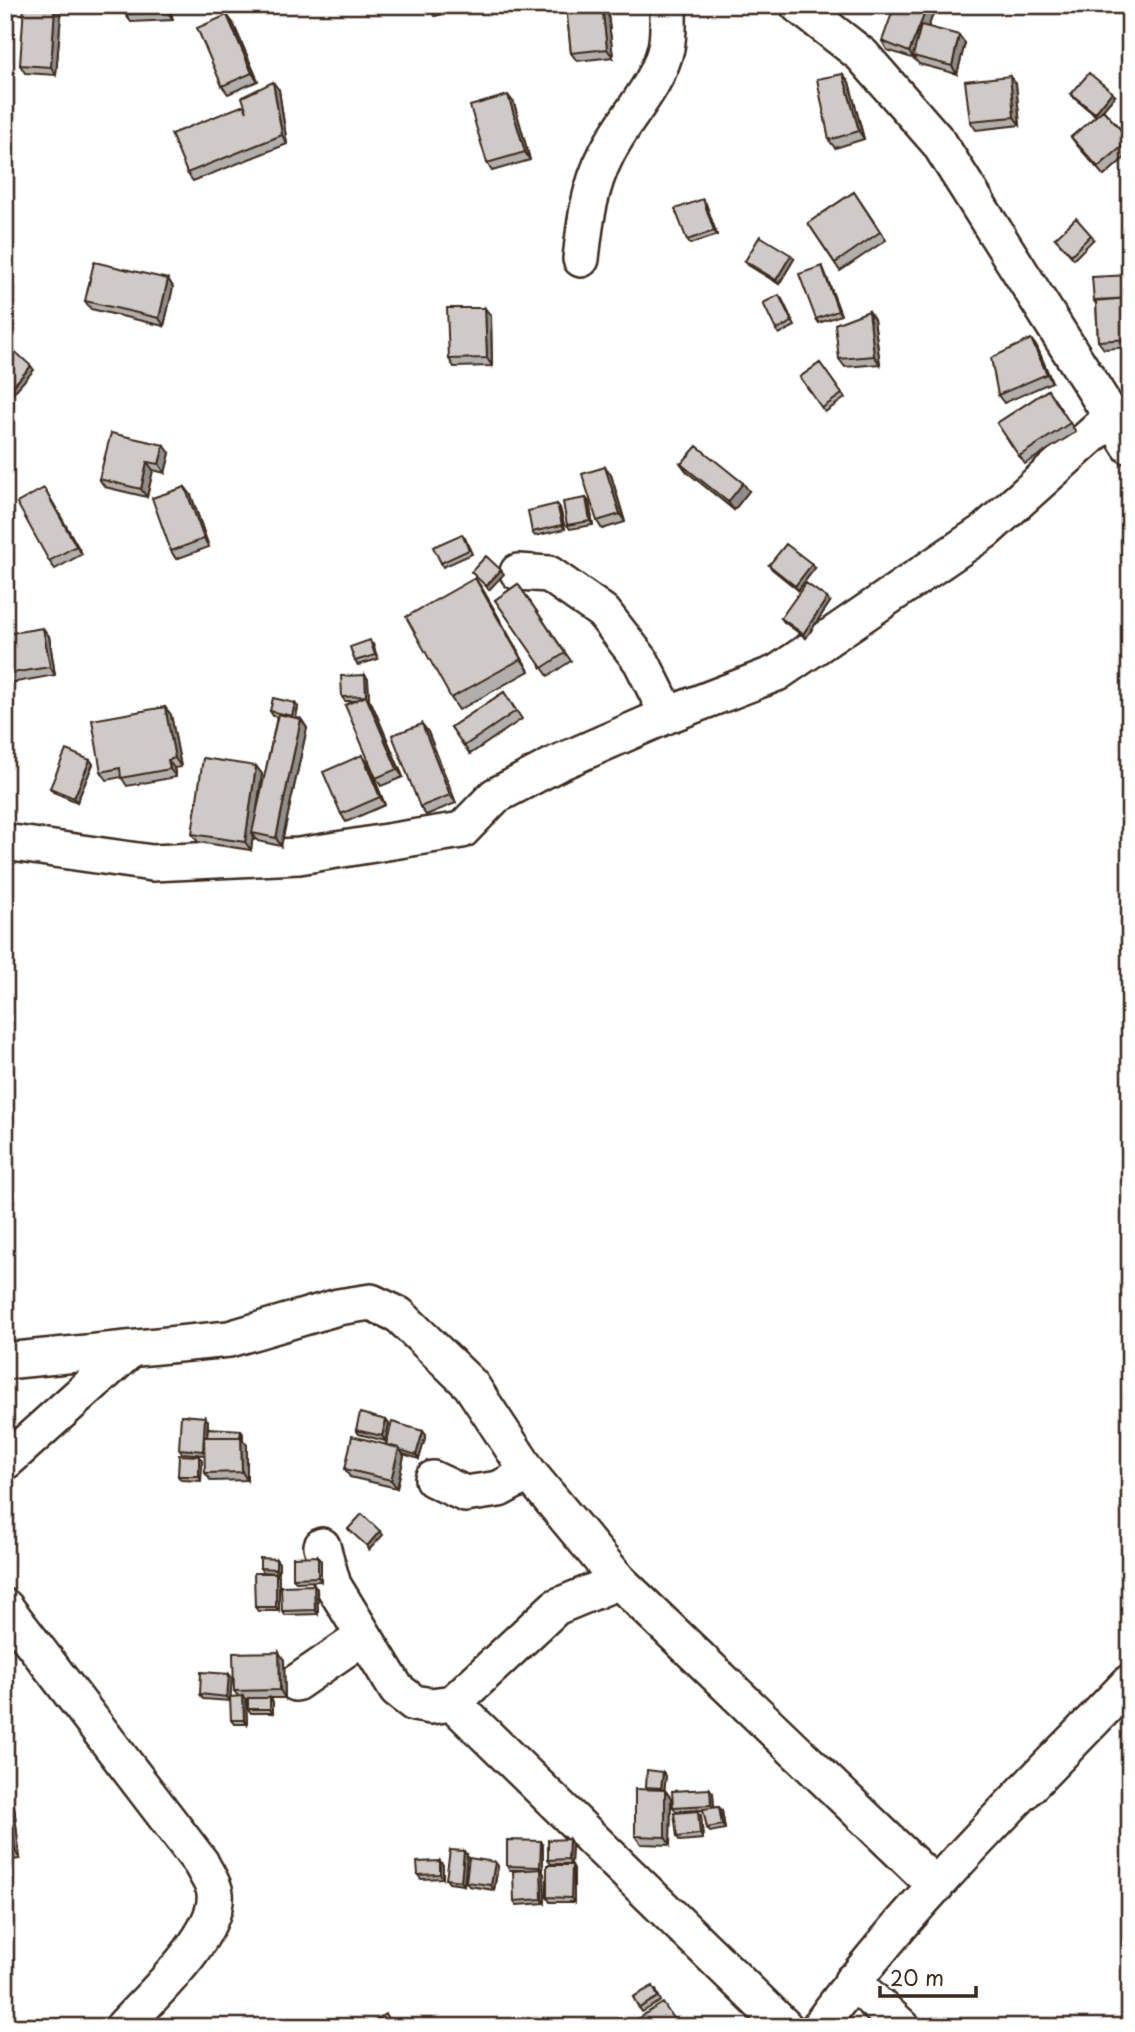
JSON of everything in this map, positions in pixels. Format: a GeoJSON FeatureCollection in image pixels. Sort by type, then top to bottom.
{"type":"FeatureCollection","features":[{"type":"Feature","properties":{"kind":"street"},"geometry":{"type":"LineString","coordinates":[[581,259],[594,182],[620,130],[658,69],[665,50],[668,5]]}},
{"type":"Feature","properties":{"kind":"street"},"geometry":{"type":"LineString","coordinates":[[5,842],[152,863],[299,856],[462,830],[495,796],[558,764],[668,715],[777,673],[985,531],[1121,432],[939,143],[862,55],[799,5]]}},
{"type":"Feature","properties":{"kind":"street"},"geometry":{"type":"LineString","coordinates":[[518,572],[549,574],[603,612],[641,661],[668,715]]}},
{"type":"Feature","properties":{"kind":"street"},"geometry":{"type":"LineString","coordinates":[[5,1361],[229,1339],[338,1307],[370,1302],[399,1315],[471,1385],[529,1473],[619,1581],[936,1886]]}},
{"type":"Feature","properties":{"kind":"street"},"geometry":{"type":"LineString","coordinates":[[5,1462],[131,1349]]}},
{"type":"Feature","properties":{"kind":"street"},"geometry":{"type":"LineString","coordinates":[[433,1479],[465,1494],[499,1489],[529,1473]]}},
{"type":"Feature","properties":{"kind":"street"},"geometry":{"type":"LineString","coordinates":[[323,1546],[332,1584],[397,1690],[414,1703],[431,1706],[453,1703],[556,1606],[619,1581]]}},
{"type":"Feature","properties":{"kind":"street"},"geometry":{"type":"LineString","coordinates":[[5,1607],[201,1863],[215,1893],[211,1919],[196,1947],[122,2027]]}},
{"type":"Feature","properties":{"kind":"street"},"geometry":{"type":"LineString","coordinates":[[296,1683],[363,1637]]}},
{"type":"Feature","properties":{"kind":"street"},"geometry":{"type":"LineString","coordinates":[[819,2027],[852,1981],[936,1886],[1130,1682]]}},
{"type":"Feature","properties":{"kind":"street"},"geometry":{"type":"LineString","coordinates":[[453,1703],[785,2027]]}},
{"type":"Feature","properties":{"kind":"street"},"geometry":{"type":"LineString","coordinates":[[852,1981],[902,2027]]}},
{"type":"Feature","properties":{"kind":"building"},"geometry":{"type":"Polygon","coordinates":[[[24,5],[55,7],[51,67],[20,65],[24,5]]]}},
{"type":"Feature","properties":{"kind":"building"},"geometry":{"type":"Polygon","coordinates":[[[122,5],[166,5],[168,12],[125,14],[122,5]]]}},
{"type":"Feature","properties":{"kind":"building"},"geometry":{"type":"Polygon","coordinates":[[[566,5],[602,5],[607,49],[571,53],[566,5]]]}},
{"type":"Feature","properties":{"kind":"building"},"geometry":{"type":"Polygon","coordinates":[[[895,5],[928,5],[909,52],[882,41],[895,5]]]}},
{"type":"Feature","properties":{"kind":"building"},"geometry":{"type":"Polygon","coordinates":[[[227,15],[252,73],[222,86],[197,28],[227,15]]]}},
{"type":"Feature","properties":{"kind":"building"},"geometry":{"type":"Polygon","coordinates":[[[921,25],[959,35],[952,66],[913,56],[921,25]]]}},
{"type":"Feature","properties":{"kind":"building"},"geometry":{"type":"Polygon","coordinates":[[[1089,73],[1112,92],[1095,113],[1071,94],[1089,73]]]}},
{"type":"Feature","properties":{"kind":"building"},"geometry":{"type":"Polygon","coordinates":[[[843,74],[859,131],[829,140],[817,79],[843,74]]]}},
{"type":"Feature","properties":{"kind":"building"},"geometry":{"type":"Polygon","coordinates":[[[1010,76],[1014,117],[970,121],[965,81],[1010,76]]]}},
{"type":"Feature","properties":{"kind":"building"},"geometry":{"type":"Polygon","coordinates":[[[273,82],[282,135],[187,173],[171,134],[244,105],[247,112],[242,97],[273,82]]]}},
{"type":"Feature","properties":{"kind":"building"},"geometry":{"type":"Polygon","coordinates":[[[508,95],[525,152],[487,163],[470,106],[508,95]]]}},
{"type":"Feature","properties":{"kind":"building"},"geometry":{"type":"Polygon","coordinates":[[[1103,110],[1130,140],[1098,167],[1071,137],[1103,110]]]}},
{"type":"Feature","properties":{"kind":"building"},"geometry":{"type":"Polygon","coordinates":[[[854,192],[880,232],[835,263],[808,223],[854,192]]]}},
{"type":"Feature","properties":{"kind":"building"},"geometry":{"type":"Polygon","coordinates":[[[703,199],[714,231],[687,240],[675,209],[703,199]]]}},
{"type":"Feature","properties":{"kind":"building"},"geometry":{"type":"Polygon","coordinates":[[[1076,218],[1091,235],[1071,255],[1055,238],[1076,218]]]}},
{"type":"Feature","properties":{"kind":"building"},"geometry":{"type":"Polygon","coordinates":[[[760,236],[791,255],[776,280],[745,261],[760,236]]]}},
{"type":"Feature","properties":{"kind":"building"},"geometry":{"type":"Polygon","coordinates":[[[94,262],[168,279],[159,318],[85,301],[94,262]]]}},
{"type":"Feature","properties":{"kind":"building"},"geometry":{"type":"Polygon","coordinates":[[[822,266],[838,311],[816,319],[799,274],[822,266]]]}},
{"type":"Feature","properties":{"kind":"building"},"geometry":{"type":"Polygon","coordinates":[[[1130,275],[1130,298],[1094,301],[1092,277],[1130,275]]]}},
{"type":"Feature","properties":{"kind":"building"},"geometry":{"type":"Polygon","coordinates":[[[779,295],[792,322],[776,330],[763,303],[779,295]]]}},
{"type":"Feature","properties":{"kind":"building"},"geometry":{"type":"Polygon","coordinates":[[[1130,298],[1130,339],[1098,341],[1096,300],[1130,298]]]}},
{"type":"Feature","properties":{"kind":"building"},"geometry":{"type":"Polygon","coordinates":[[[447,308],[485,308],[487,358],[449,359],[447,308]]]}},
{"type":"Feature","properties":{"kind":"building"},"geometry":{"type":"Polygon","coordinates":[[[869,311],[874,356],[839,359],[835,324],[869,311]]]}},
{"type":"Feature","properties":{"kind":"building"},"geometry":{"type":"Polygon","coordinates":[[[1031,339],[1047,374],[998,395],[991,358],[1031,339]]]}},
{"type":"Feature","properties":{"kind":"building"},"geometry":{"type":"Polygon","coordinates":[[[10,347],[31,366],[5,395],[5,353],[10,347]]]}},
{"type":"Feature","properties":{"kind":"building"},"geometry":{"type":"Polygon","coordinates":[[[820,363],[842,394],[822,408],[800,377],[820,363]]]}},
{"type":"Feature","properties":{"kind":"building"},"geometry":{"type":"Polygon","coordinates":[[[1048,390],[1070,423],[1019,456],[997,423],[1048,390]]]}},
{"type":"Feature","properties":{"kind":"building"},"geometry":{"type":"Polygon","coordinates":[[[111,433],[164,445],[159,464],[147,462],[141,489],[99,479],[111,433]]]}},
{"type":"Feature","properties":{"kind":"building"},"geometry":{"type":"Polygon","coordinates":[[[697,446],[743,483],[728,502],[681,464],[697,446]]]}},
{"type":"Feature","properties":{"kind":"building"},"geometry":{"type":"Polygon","coordinates":[[[605,467],[620,514],[597,521],[582,474],[605,467]]]}},
{"type":"Feature","properties":{"kind":"building"},"geometry":{"type":"Polygon","coordinates":[[[185,487],[204,539],[171,551],[152,498],[185,487]]]}},
{"type":"Feature","properties":{"kind":"building"},"geometry":{"type":"Polygon","coordinates":[[[44,488],[76,546],[49,561],[17,503],[44,488]]]}},
{"type":"Feature","properties":{"kind":"building"},"geometry":{"type":"Polygon","coordinates":[[[586,498],[590,521],[567,525],[563,502],[586,498]]]}},
{"type":"Feature","properties":{"kind":"building"},"geometry":{"type":"Polygon","coordinates":[[[557,504],[562,525],[532,532],[528,511],[557,504]]]}},
{"type":"Feature","properties":{"kind":"building"},"geometry":{"type":"Polygon","coordinates":[[[462,534],[469,550],[441,563],[433,547],[462,534]]]}},
{"type":"Feature","properties":{"kind":"building"},"geometry":{"type":"Polygon","coordinates":[[[786,544],[812,564],[795,586],[769,565],[786,544]]]}},
{"type":"Feature","properties":{"kind":"building"},"geometry":{"type":"Polygon","coordinates":[[[486,556],[501,570],[486,586],[471,572],[486,556]]]}},
{"type":"Feature","properties":{"kind":"building"},"geometry":{"type":"Polygon","coordinates":[[[475,578],[521,659],[451,698],[406,617],[475,578]]]}},
{"type":"Feature","properties":{"kind":"building"},"geometry":{"type":"Polygon","coordinates":[[[806,583],[827,598],[803,634],[781,618],[806,583]]]}},
{"type":"Feature","properties":{"kind":"building"},"geometry":{"type":"Polygon","coordinates":[[[518,584],[565,653],[542,668],[495,600],[518,584]]]}},
{"type":"Feature","properties":{"kind":"building"},"geometry":{"type":"Polygon","coordinates":[[[43,628],[50,667],[5,674],[5,634],[43,628]]]}},
{"type":"Feature","properties":{"kind":"building"},"geometry":{"type":"Polygon","coordinates":[[[370,640],[375,655],[355,661],[350,647],[370,640]]]}},
{"type":"Feature","properties":{"kind":"building"},"geometry":{"type":"Polygon","coordinates":[[[365,675],[366,696],[342,697],[341,676],[365,675]]]}},
{"type":"Feature","properties":{"kind":"building"},"geometry":{"type":"Polygon","coordinates":[[[504,692],[516,711],[464,746],[451,727],[504,692]]]}},
{"type":"Feature","properties":{"kind":"building"},"geometry":{"type":"Polygon","coordinates":[[[366,696],[397,769],[376,778],[345,705],[366,696]]]}},
{"type":"Feature","properties":{"kind":"building"},"geometry":{"type":"Polygon","coordinates":[[[273,698],[295,703],[292,716],[270,711],[273,698]]]}},
{"type":"Feature","properties":{"kind":"building"},"geometry":{"type":"Polygon","coordinates":[[[165,707],[175,758],[168,760],[170,769],[121,778],[120,768],[101,772],[92,720],[165,707]]]}},
{"type":"Feature","properties":{"kind":"building"},"geometry":{"type":"Polygon","coordinates":[[[278,714],[301,719],[276,838],[252,833],[278,714]]]}},
{"type":"Feature","properties":{"kind":"building"},"geometry":{"type":"Polygon","coordinates":[[[422,724],[450,795],[420,807],[392,735],[422,724]]]}},
{"type":"Feature","properties":{"kind":"building"},"geometry":{"type":"Polygon","coordinates":[[[66,750],[90,760],[74,798],[50,788],[66,750]]]}},
{"type":"Feature","properties":{"kind":"building"},"geometry":{"type":"Polygon","coordinates":[[[362,755],[380,797],[341,814],[323,772],[362,755]]]}},
{"type":"Feature","properties":{"kind":"building"},"geometry":{"type":"Polygon","coordinates":[[[203,758],[256,766],[245,842],[192,834],[203,758]]]}},
{"type":"Feature","properties":{"kind":"building"},"geometry":{"type":"Polygon","coordinates":[[[360,1413],[386,1420],[382,1436],[356,1430],[360,1413]]]}},
{"type":"Feature","properties":{"kind":"building"},"geometry":{"type":"Polygon","coordinates":[[[181,1415],[205,1417],[203,1451],[179,1449],[181,1415]]]}},
{"type":"Feature","properties":{"kind":"building"},"geometry":{"type":"Polygon","coordinates":[[[392,1422],[423,1431],[416,1455],[386,1445],[392,1422]]]}},
{"type":"Feature","properties":{"kind":"building"},"geometry":{"type":"Polygon","coordinates":[[[208,1428],[241,1430],[240,1437],[207,1437],[208,1428]]]}},
{"type":"Feature","properties":{"kind":"building"},"geometry":{"type":"Polygon","coordinates":[[[352,1436],[399,1448],[391,1480],[345,1469],[352,1436]]]}},
{"type":"Feature","properties":{"kind":"building"},"geometry":{"type":"Polygon","coordinates":[[[204,1437],[241,1437],[242,1472],[205,1473],[204,1437]]]}},
{"type":"Feature","properties":{"kind":"building"},"geometry":{"type":"Polygon","coordinates":[[[179,1455],[199,1456],[199,1476],[178,1476],[179,1455]]]}},
{"type":"Feature","properties":{"kind":"building"},"geometry":{"type":"Polygon","coordinates":[[[362,1514],[380,1531],[367,1546],[348,1529],[362,1514]]]}},
{"type":"Feature","properties":{"kind":"building"},"geometry":{"type":"Polygon","coordinates":[[[318,1556],[318,1577],[293,1578],[293,1557],[318,1556]]]}},
{"type":"Feature","properties":{"kind":"building"},"geometry":{"type":"Polygon","coordinates":[[[260,1558],[276,1559],[276,1569],[260,1568],[260,1558]]]}},
{"type":"Feature","properties":{"kind":"building"},"geometry":{"type":"Polygon","coordinates":[[[254,1573],[276,1573],[276,1607],[255,1607],[254,1573]]]}},
{"type":"Feature","properties":{"kind":"building"},"geometry":{"type":"Polygon","coordinates":[[[314,1585],[315,1610],[282,1611],[281,1586],[314,1585]]]}},
{"type":"Feature","properties":{"kind":"building"},"geometry":{"type":"Polygon","coordinates":[[[279,1652],[280,1690],[234,1691],[233,1653],[279,1652]]]}},
{"type":"Feature","properties":{"kind":"building"},"geometry":{"type":"Polygon","coordinates":[[[201,1672],[229,1674],[227,1697],[200,1694],[201,1672]]]}},
{"type":"Feature","properties":{"kind":"building"},"geometry":{"type":"Polygon","coordinates":[[[243,1696],[244,1720],[231,1720],[230,1697],[243,1696]]]}},
{"type":"Feature","properties":{"kind":"building"},"geometry":{"type":"Polygon","coordinates":[[[248,1698],[270,1698],[270,1709],[248,1709],[248,1698]]]}},
{"type":"Feature","properties":{"kind":"building"},"geometry":{"type":"Polygon","coordinates":[[[647,1770],[663,1772],[661,1788],[646,1787],[647,1770]]]}},
{"type":"Feature","properties":{"kind":"building"},"geometry":{"type":"Polygon","coordinates":[[[635,1789],[665,1790],[665,1837],[635,1836],[635,1789]]]}},
{"type":"Feature","properties":{"kind":"building"},"geometry":{"type":"Polygon","coordinates":[[[710,1789],[711,1805],[673,1807],[672,1791],[710,1789]]]}},
{"type":"Feature","properties":{"kind":"building"},"geometry":{"type":"Polygon","coordinates":[[[5,1798],[8,1798],[15,1851],[5,1852],[5,1798]]]}},
{"type":"Feature","properties":{"kind":"building"},"geometry":{"type":"Polygon","coordinates":[[[719,1807],[722,1825],[707,1828],[703,1809],[719,1807]]]}},
{"type":"Feature","properties":{"kind":"building"},"geometry":{"type":"Polygon","coordinates":[[[698,1811],[700,1834],[677,1837],[674,1813],[698,1811]]]}},
{"type":"Feature","properties":{"kind":"building"},"geometry":{"type":"Polygon","coordinates":[[[569,1839],[568,1859],[548,1860],[548,1840],[569,1839]]]}},
{"type":"Feature","properties":{"kind":"building"},"geometry":{"type":"Polygon","coordinates":[[[507,1840],[541,1841],[540,1867],[507,1866],[507,1840]]]}},
{"type":"Feature","properties":{"kind":"building"},"geometry":{"type":"Polygon","coordinates":[[[450,1850],[464,1851],[461,1881],[446,1879],[450,1850]]]}},
{"type":"Feature","properties":{"kind":"building"},"geometry":{"type":"Polygon","coordinates":[[[469,1858],[495,1862],[491,1885],[466,1882],[469,1858]]]}},
{"type":"Feature","properties":{"kind":"building"},"geometry":{"type":"Polygon","coordinates":[[[440,1861],[440,1874],[418,1875],[417,1862],[440,1861]]]}},
{"type":"Feature","properties":{"kind":"building"},"geometry":{"type":"Polygon","coordinates":[[[547,1865],[572,1865],[571,1898],[547,1897],[547,1865]]]}},
{"type":"Feature","properties":{"kind":"building"},"geometry":{"type":"Polygon","coordinates":[[[541,1869],[542,1899],[514,1901],[513,1871],[541,1869]]]}},
{"type":"Feature","properties":{"kind":"building"},"geometry":{"type":"Polygon","coordinates":[[[653,1986],[658,1997],[639,2008],[633,1997],[653,1986]]]}},
{"type":"Feature","properties":{"kind":"building"},"geometry":{"type":"Polygon","coordinates":[[[663,2003],[678,2026],[639,2027],[635,2020],[663,2003]]]}},
{"type":"Feature","properties":{"kind":"building"},"geometry":{"type":"Polygon","coordinates":[[[385,2014],[394,2027],[365,2027],[385,2014]]]}},
{"type":"Feature","properties":{"kind":"building"},"geometry":{"type":"Polygon","coordinates":[[[630,2020],[634,2027],[618,2027],[630,2020]]]}}]}
